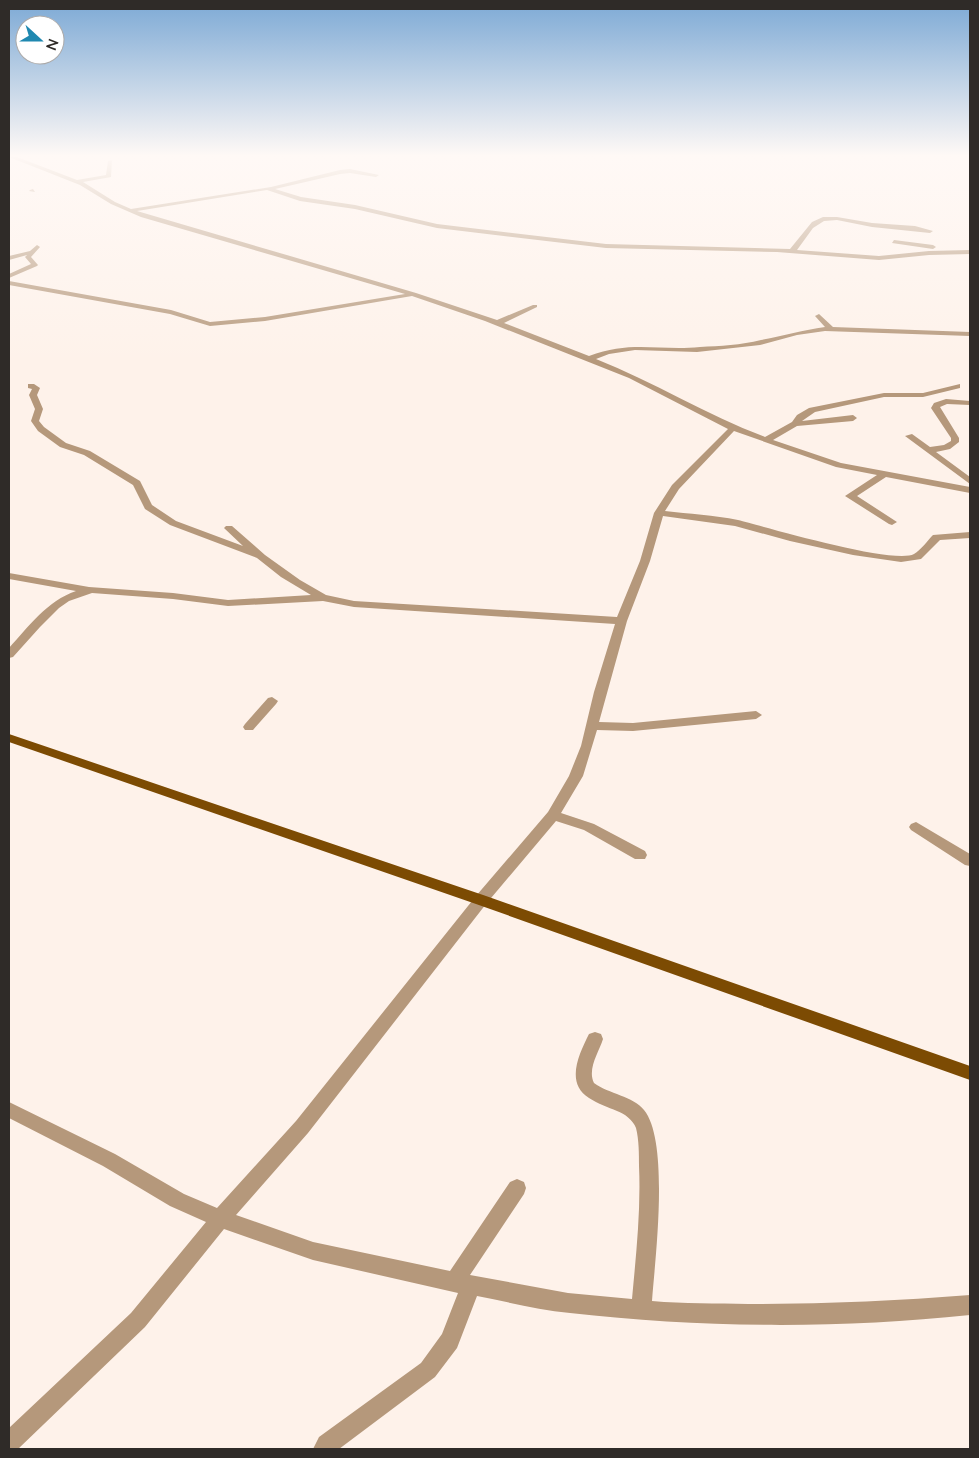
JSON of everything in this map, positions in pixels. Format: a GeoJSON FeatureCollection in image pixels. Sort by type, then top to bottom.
{"type":"FeatureCollection","features":[{"type":"Feature","properties":{"kind":"main road"},"geometry":{"type":"LineString","coordinates":[[9,738],[481,900],[970,1074]]}},
{"type":"Feature","properties":{"kind":"street"},"geometry":{"type":"LineString","coordinates":[[171,225],[414,294],[496,323],[632,376],[733,428],[839,465],[883,475],[970,490]]}},
{"type":"Feature","properties":{"kind":"street"},"geometry":{"type":"LineString","coordinates":[[433,225],[542,239],[628,247],[792,251],[879,258],[967,252]]}},
{"type":"Feature","properties":{"kind":"street"},"geometry":{"type":"LineString","coordinates":[[792,251],[814,225]]}},
{"type":"Feature","properties":{"kind":"street"},"geometry":{"type":"LineString","coordinates":[[870,225],[908,227],[930,231]]}},
{"type":"Feature","properties":{"kind":"street"},"geometry":{"type":"LineString","coordinates":[[894,242],[967,252]]}},
{"type":"Feature","properties":{"kind":"street"},"geometry":{"type":"LineString","coordinates":[[9,258],[24,252],[29,253],[37,247]]}},
{"type":"Feature","properties":{"kind":"street"},"geometry":{"type":"LineString","coordinates":[[9,276],[35,266],[28,259],[29,253]]}},
{"type":"Feature","properties":{"kind":"street"},"geometry":{"type":"LineString","coordinates":[[904,261],[913,255]]}},
{"type":"Feature","properties":{"kind":"street"},"geometry":{"type":"LineString","coordinates":[[9,283],[171,312],[210,324],[265,320],[414,294]]}},
{"type":"Feature","properties":{"kind":"street"},"geometry":{"type":"LineString","coordinates":[[496,323],[535,306]]}},
{"type":"Feature","properties":{"kind":"street"},"geometry":{"type":"LineString","coordinates":[[819,316],[831,328]]}},
{"type":"Feature","properties":{"kind":"street"},"geometry":{"type":"LineString","coordinates":[[589,359],[619,350],[663,348],[697,350],[760,343],[831,328],[970,334]]}},
{"type":"Feature","properties":{"kind":"street"},"geometry":{"type":"LineString","coordinates":[[663,348],[674,344]]}},
{"type":"Feature","properties":{"kind":"street"},"geometry":{"type":"LineString","coordinates":[[31,386],[36,388],[33,395],[39,409],[35,421],[41,429],[63,445],[87,453],[129,478],[140,488],[148,507],[173,524],[260,556]]}},
{"type":"Feature","properties":{"kind":"street"},"geometry":{"type":"LineString","coordinates":[[766,440],[795,424],[804,414],[823,408],[884,395],[923,395],[957,386]]}},
{"type":"Feature","properties":{"kind":"street"},"geometry":{"type":"LineString","coordinates":[[929,450],[947,447],[955,442],[955,438],[935,408],[937,405],[946,401],[970,403]]}},
{"type":"Feature","properties":{"kind":"street"},"geometry":{"type":"LineString","coordinates":[[795,424],[853,418]]}},
{"type":"Feature","properties":{"kind":"street"},"geometry":{"type":"LineString","coordinates":[[9,1443],[138,1320],[220,1219],[302,1127],[481,900],[553,815],[576,776],[588,746],[621,621],[645,561],[659,513],[674,487],[733,428]]}},
{"type":"Feature","properties":{"kind":"street"},"geometry":{"type":"LineString","coordinates":[[909,436],[970,482]]}},
{"type":"Feature","properties":{"kind":"street"},"geometry":{"type":"LineString","coordinates":[[883,475],[850,496],[892,522]]}},
{"type":"Feature","properties":{"kind":"street"},"geometry":{"type":"LineString","coordinates":[[659,513],[736,523],[790,538],[853,552],[901,559],[917,557],[937,537],[970,535]]}},
{"type":"Feature","properties":{"kind":"street"},"geometry":{"type":"LineString","coordinates":[[228,528],[293,582],[323,598]]}},
{"type":"Feature","properties":{"kind":"street"},"geometry":{"type":"LineString","coordinates":[[9,576],[84,590],[173,596],[228,603],[323,598],[354,604],[621,621]]}},
{"type":"Feature","properties":{"kind":"street"},"geometry":{"type":"LineString","coordinates":[[9,655],[54,605],[84,590]]}},
{"type":"Feature","properties":{"kind":"street"},"geometry":{"type":"LineString","coordinates":[[249,727],[272,701]]}},
{"type":"Feature","properties":{"kind":"street"},"geometry":{"type":"LineString","coordinates":[[592,726],[634,727],[756,714]]}},
{"type":"Feature","properties":{"kind":"street"},"geometry":{"type":"LineString","coordinates":[[553,815],[589,827],[640,855]]}},
{"type":"Feature","properties":{"kind":"street"},"geometry":{"type":"LineString","coordinates":[[916,827],[970,861]]}},
{"type":"Feature","properties":{"kind":"street"},"geometry":{"type":"LineString","coordinates":[[596,1039],[584,1067],[583,1078],[586,1086],[593,1093],[632,1110],[641,1118],[646,1132],[650,1187],[641,1309]]}},
{"type":"Feature","properties":{"kind":"street"},"geometry":{"type":"LineString","coordinates":[[9,1110],[109,1160],[177,1200],[220,1219],[313,1252],[462,1284],[568,1302],[674,1313],[793,1314],[909,1310],[970,1305]]}},
{"type":"Feature","properties":{"kind":"street"},"geometry":{"type":"LineString","coordinates":[[324,1449],[326,1445],[428,1370],[441,1357],[449,1344],[462,1284],[517,1188]]}}]}
